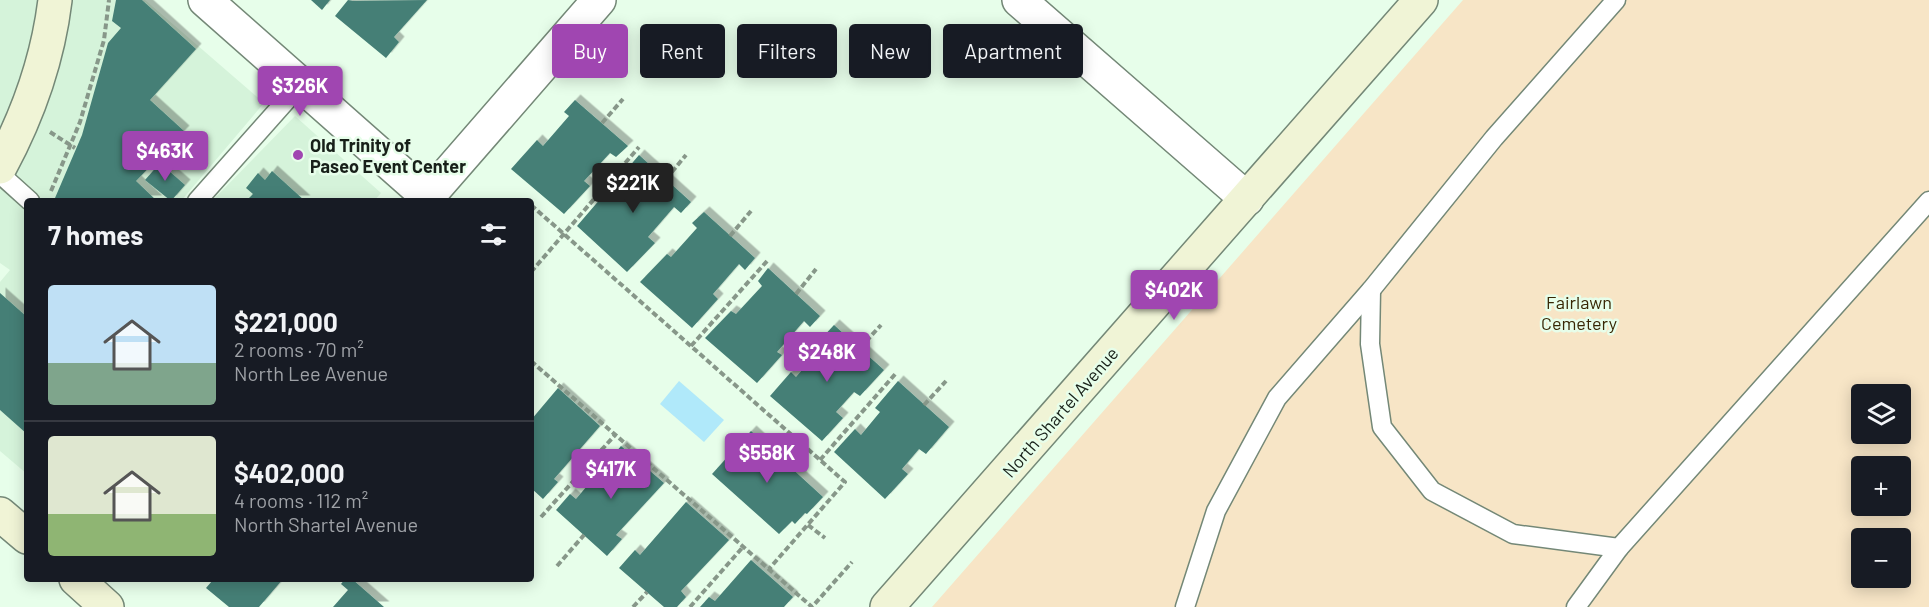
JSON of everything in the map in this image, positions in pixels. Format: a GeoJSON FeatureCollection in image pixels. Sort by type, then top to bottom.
{"type":"FeatureCollection","features":[{"type":"Feature","properties":{"kind":"street"},"geometry":{"type":"LineString","coordinates":[[0,167],[21,125],[41,70],[55,0]]}},
{"type":"Feature","properties":{"kind":"street"},"geometry":{"type":"LineString","coordinates":[[205,0],[301,84],[425,198]]}},
{"type":"Feature","properties":{"kind":"street"},"geometry":{"type":"LineString","coordinates":[[427,198],[599,0]]}},
{"type":"Feature","properties":{"kind":"street"},"geometry":{"type":"LineString","coordinates":[[1018,0],[1247,199]]}},
{"type":"Feature","properties":{"kind":"street","name":"North Shartel Avenue"},"geometry":{"type":"LineString","coordinates":[[887,607],[1421,0]]}},
{"type":"Feature","properties":{"kind":"street"},"geometry":{"type":"LineString","coordinates":[[0,513],[24,534]]}},
{"type":"Feature","properties":{"kind":"lane"},"geometry":{"type":"LineString","coordinates":[[1185,607],[1216,511],[1277,398],[1371,290],[1494,138],[1616,0]]}},
{"type":"Feature","properties":{"kind":"lane"},"geometry":{"type":"LineString","coordinates":[[200,198],[301,84]]}},
{"type":"Feature","properties":{"kind":"lane"},"geometry":{"type":"LineString","coordinates":[[0,174],[27,198]]}},
{"type":"Feature","properties":{"kind":"lane"},"geometry":{"type":"LineString","coordinates":[[1576,607],[1619,548],[1929,201]]}},
{"type":"Feature","properties":{"kind":"lane"},"geometry":{"type":"LineString","coordinates":[[1371,290],[1370,344],[1382,427],[1432,491],[1513,534],[1619,548]]}},
{"type":"Feature","properties":{"kind":"path"},"geometry":{"type":"LineString","coordinates":[[50,193],[80,123],[104,40],[109,0]]}},
{"type":"Feature","properties":{"kind":"path"},"geometry":{"type":"LineString","coordinates":[[602,123],[623,99]]}},
{"type":"Feature","properties":{"kind":"path"},"geometry":{"type":"LineString","coordinates":[[534,269],[639,147]]}},
{"type":"Feature","properties":{"kind":"path"},"geometry":{"type":"LineString","coordinates":[[666,179],[686,155]]}},
{"type":"Feature","properties":{"kind":"path"},"geometry":{"type":"LineString","coordinates":[[534,208],[845,482],[769,569]]}},
{"type":"Feature","properties":{"kind":"path"},"geometry":{"type":"LineString","coordinates":[[730,236],[751,211]]}},
{"type":"Feature","properties":{"kind":"path"},"geometry":{"type":"LineString","coordinates":[[691,346],[768,260]]}},
{"type":"Feature","properties":{"kind":"path"},"geometry":{"type":"LineString","coordinates":[[796,294],[816,269]]}},
{"type":"Feature","properties":{"kind":"path"},"geometry":{"type":"LineString","coordinates":[[860,348],[881,325]]}},
{"type":"Feature","properties":{"kind":"path"},"geometry":{"type":"LineString","coordinates":[[534,364],[812,607],[852,562]]}},
{"type":"Feature","properties":{"kind":"path"},"geometry":{"type":"LineString","coordinates":[[820,460],[897,372]]}},
{"type":"Feature","properties":{"kind":"path"},"geometry":{"type":"LineString","coordinates":[[924,405],[946,381]]}},
{"type":"Feature","properties":{"kind":"path"},"geometry":{"type":"LineString","coordinates":[[541,517],[615,435]]}},
{"type":"Feature","properties":{"kind":"path"},"geometry":{"type":"LineString","coordinates":[[808,525],[825,538]]}},
{"type":"Feature","properties":{"kind":"path"},"geometry":{"type":"LineString","coordinates":[[557,566],[584,535]]}},
{"type":"Feature","properties":{"kind":"path"},"geometry":{"type":"LineString","coordinates":[[690,607],[743,547]]}},
{"type":"Feature","properties":{"kind":"path"},"geometry":{"type":"LineString","coordinates":[[633,607],[647,592]]}},
{"type":"Feature","properties":{"kind":"shaded area"},"geometry":{"type":"Polygon","coordinates":[[[0,0],[145,0],[264,103],[184,198],[24,198],[24,471],[0,451],[0,282],[10,270],[0,263],[0,0]]]}},
{"type":"Feature","properties":{"kind":"shaded area","name":"Old Trinity of Paseo Event Center"},"geometry":{"type":"Polygon","coordinates":[[[295,116],[381,193],[377,198],[215,198],[295,116]]]}},
{"type":"Feature","properties":{"kind":"green space","name":"Fairlawn Cemetery"},"geometry":{"type":"Polygon","coordinates":[[[1463,0],[1929,0],[1929,607],[932,607],[1463,0]]]}},
{"type":"Feature","properties":{"kind":"water"},"geometry":{"type":"Polygon","coordinates":[[[679,381],[724,420],[704,442],[660,404],[679,381]]]}},
{"type":"Feature","properties":{"kind":"building"},"geometry":{"type":"Polygon","coordinates":[[[116,0],[142,0],[196,49],[150,100],[184,131],[136,181],[154,198],[55,198],[82,135],[108,43],[121,28],[112,21],[116,0]]]}},
{"type":"Feature","properties":{"kind":"building"},"geometry":{"type":"Polygon","coordinates":[[[311,0],[330,0],[322,10],[311,0]]]}},
{"type":"Feature","properties":{"kind":"building"},"geometry":{"type":"Polygon","coordinates":[[[348,0],[427,0],[394,37],[399,42],[386,58],[335,16],[348,0]]]}},
{"type":"Feature","properties":{"kind":"building"},"geometry":{"type":"Polygon","coordinates":[[[575,100],[628,146],[616,157],[610,153],[584,181],[590,186],[564,214],[511,169],[537,140],[543,146],[569,116],[564,112],[575,100]]]}},
{"type":"Feature","properties":{"kind":"building"},"geometry":{"type":"Polygon","coordinates":[[[639,155],[691,202],[681,213],[674,207],[648,237],[655,243],[627,272],[577,226],[602,197],[606,202],[633,172],[628,168],[639,155]]]}},
{"type":"Feature","properties":{"kind":"building"},"geometry":{"type":"Polygon","coordinates":[[[160,163],[185,185],[174,198],[167,198],[145,180],[160,163]]]}},
{"type":"Feature","properties":{"kind":"building"},"geometry":{"type":"Polygon","coordinates":[[[272,171],[302,198],[249,198],[253,194],[246,188],[258,173],[265,180],[272,171]]]}},
{"type":"Feature","properties":{"kind":"building"},"geometry":{"type":"Polygon","coordinates":[[[704,212],[755,258],[745,270],[739,264],[713,294],[718,299],[692,328],[640,282],[667,254],[671,257],[697,228],[692,223],[704,212]]]}},
{"type":"Feature","properties":{"kind":"building"},"geometry":{"type":"Polygon","coordinates":[[[768,268],[820,316],[810,327],[804,321],[777,352],[782,355],[757,383],[705,338],[731,311],[736,314],[762,286],[758,281],[768,268]]]}},
{"type":"Feature","properties":{"kind":"building"},"geometry":{"type":"Polygon","coordinates":[[[0,293],[24,314],[24,431],[0,410],[0,293]]]}},
{"type":"Feature","properties":{"kind":"building"},"geometry":{"type":"Polygon","coordinates":[[[834,325],[884,370],[860,396],[854,392],[836,412],[843,418],[822,441],[770,396],[791,372],[796,377],[815,355],[810,351],[834,325]]]}},
{"type":"Feature","properties":{"kind":"building"},"geometry":{"type":"Polygon","coordinates":[[[898,381],[949,427],[926,454],[919,449],[902,469],[908,474],[885,499],[834,452],[855,429],[861,435],[880,412],[875,408],[898,381]]]}},
{"type":"Feature","properties":{"kind":"building"},"geometry":{"type":"Polygon","coordinates":[[[558,388],[600,426],[554,479],[558,482],[543,499],[534,491],[534,416],[558,388]]]}},
{"type":"Feature","properties":{"kind":"building"},"geometry":{"type":"Polygon","coordinates":[[[751,431],[823,497],[807,514],[805,513],[795,524],[792,521],[779,534],[712,474],[751,431]]]}},
{"type":"Feature","properties":{"kind":"building"},"geometry":{"type":"Polygon","coordinates":[[[621,446],[664,483],[616,535],[622,539],[607,556],[556,510],[570,494],[576,499],[621,446]]]}},
{"type":"Feature","properties":{"kind":"building"},"geometry":{"type":"Polygon","coordinates":[[[686,502],[729,540],[681,591],[686,597],[677,607],[664,607],[619,568],[635,550],[640,555],[686,502]]]}},
{"type":"Feature","properties":{"kind":"building"},"geometry":{"type":"Polygon","coordinates":[[[751,560],[793,597],[784,607],[700,607],[709,597],[715,601],[751,560]]]}},
{"type":"Feature","properties":{"kind":"building"},"geometry":{"type":"Polygon","coordinates":[[[211,582],[280,582],[259,607],[229,607],[206,588],[211,582]]]}},
{"type":"Feature","properties":{"kind":"building"},"geometry":{"type":"Polygon","coordinates":[[[355,582],[384,607],[333,607],[348,590],[341,584],[355,582]]]}},
{"type":"Feature","properties":{"kind":"place","name":"Old Trinity of Paseo Event Center"},"geometry":{"type":"Point","coordinates":[298,155]}}]}
